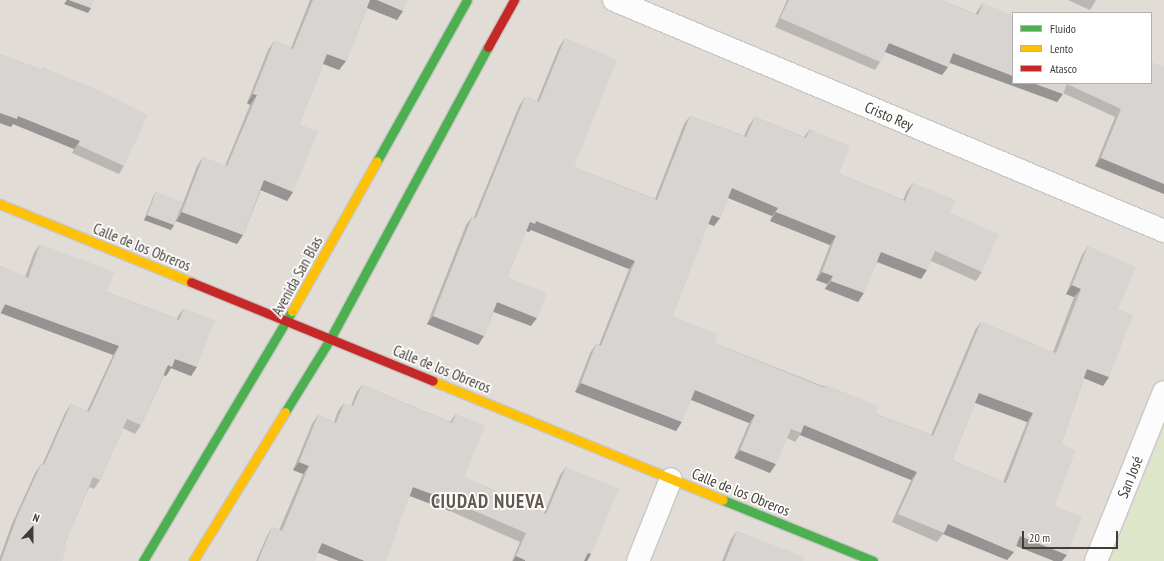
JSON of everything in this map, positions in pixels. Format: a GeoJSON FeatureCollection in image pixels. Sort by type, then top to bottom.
{"type":"FeatureCollection","features":[{"type":"Feature","properties":{"kind":"street","name":"Avenida San Blas"},"geometry":{"type":"LineString","coordinates":[[143,561],[287,322],[467,0]]}},
{"type":"Feature","properties":{"kind":"street"},"geometry":{"type":"LineString","coordinates":[[193,561],[330,339],[514,0]]}},
{"type":"Feature","properties":{"kind":"street","name":"Cristo Rey"},"geometry":{"type":"LineString","coordinates":[[614,0],[1164,231]]}},
{"type":"Feature","properties":{"kind":"street","name":"Calle de los Obreros"},"geometry":{"type":"LineString","coordinates":[[0,204],[872,561]]}},
{"type":"Feature","properties":{"kind":"street","name":"San José"},"geometry":{"type":"LineString","coordinates":[[1096,561],[1164,392]]}},
{"type":"Feature","properties":{"kind":"street"},"geometry":{"type":"LineString","coordinates":[[638,561],[671,478]]}},
{"type":"Feature","properties":{"kind":"shaded area"},"geometry":{"type":"Polygon","coordinates":[[[0,0],[1164,0],[1164,561],[0,561],[0,0]]]}},
{"type":"Feature","properties":{"kind":"green space"},"geometry":{"type":"Polygon","coordinates":[[[1164,428],[1164,561],[1110,561],[1164,428]]]}},
{"type":"Feature","properties":{"kind":"building"},"geometry":{"type":"Polygon","coordinates":[[[69,0],[94,0],[91,8],[69,0]]]}},
{"type":"Feature","properties":{"kind":"building"},"geometry":{"type":"Polygon","coordinates":[[[313,0],[370,0],[346,61],[327,54],[299,124],[318,132],[293,192],[264,180],[243,235],[182,212],[203,157],[227,166],[257,95],[253,94],[274,41],[293,49],[313,0]]]}},
{"type":"Feature","properties":{"kind":"building"},"geometry":{"type":"Polygon","coordinates":[[[377,0],[407,0],[403,11],[377,0]]]}},
{"type":"Feature","properties":{"kind":"building"},"geometry":{"type":"Polygon","coordinates":[[[789,0],[940,0],[978,15],[983,3],[1012,15],[1012,76],[953,53],[948,67],[889,43],[880,62],[780,18],[789,0]]]}},
{"type":"Feature","properties":{"kind":"building"},"geometry":{"type":"Polygon","coordinates":[[[565,38],[617,60],[574,167],[657,200],[690,116],[746,137],[755,117],[806,138],[810,129],[850,146],[839,174],[905,201],[913,183],[956,200],[950,213],[999,234],[982,272],[935,251],[927,270],[881,252],[864,293],[831,281],[833,276],[822,272],[836,236],[776,212],[778,208],[732,188],[720,218],[712,215],[672,316],[717,334],[714,343],[825,388],[826,385],[879,406],[876,414],[933,436],[981,322],[1056,353],[1081,289],[1072,285],[1088,246],[1136,267],[1118,309],[1133,315],[1109,377],[1087,369],[1061,444],[1076,450],[1054,506],[1082,517],[1067,555],[1020,536],[1014,552],[948,524],[944,533],[898,514],[917,472],[804,425],[801,433],[791,429],[776,464],[740,450],[755,415],[695,390],[682,422],[581,383],[596,344],[601,346],[635,261],[536,221],[535,224],[530,222],[507,277],[547,293],[537,318],[497,302],[484,336],[433,316],[472,217],[476,218],[525,97],[539,102],[565,38]],[[979,393],[952,460],[1006,483],[1033,413],[979,393]]]}},
{"type":"Feature","properties":{"kind":"building"},"geometry":{"type":"Polygon","coordinates":[[[0,54],[43,70],[44,68],[96,89],[148,115],[124,166],[78,145],[80,141],[18,116],[17,119],[0,113],[0,54]]]}},
{"type":"Feature","properties":{"kind":"building"},"geometry":{"type":"Polygon","coordinates":[[[1152,62],[1164,67],[1164,184],[1101,158],[1121,109],[1067,84],[1152,84],[1152,62]]]}},
{"type":"Feature","properties":{"kind":"building"},"geometry":{"type":"Polygon","coordinates":[[[1036,84],[1067,84],[1063,94],[1036,84]]]}},
{"type":"Feature","properties":{"kind":"building"},"geometry":{"type":"Polygon","coordinates":[[[156,192],[183,202],[174,225],[147,215],[156,192]]]}},
{"type":"Feature","properties":{"kind":"building"},"geometry":{"type":"Polygon","coordinates":[[[40,244],[114,272],[107,292],[179,320],[184,308],[215,320],[197,367],[175,359],[172,367],[168,365],[141,425],[127,419],[100,480],[93,477],[64,545],[67,546],[62,561],[1,561],[17,517],[41,464],[44,465],[71,404],[89,412],[119,346],[5,304],[0,315],[0,266],[28,278],[40,244]]]}},
{"type":"Feature","properties":{"kind":"building"},"geometry":{"type":"Polygon","coordinates":[[[362,385],[452,423],[456,414],[485,426],[464,477],[546,514],[566,467],[619,489],[591,554],[588,553],[584,561],[525,561],[516,556],[526,533],[456,503],[413,487],[386,561],[365,561],[322,543],[314,561],[258,561],[272,527],[282,531],[309,466],[299,462],[318,415],[336,423],[344,403],[353,406],[362,385]]]}},
{"type":"Feature","properties":{"kind":"building"},"geometry":{"type":"Polygon","coordinates":[[[737,531],[805,557],[803,561],[725,561],[737,531]]]}},
{"type":"Feature","properties":{"kind":"traffic: fast"},"geometry":{"type":"LineString","coordinates":[[377,161],[467,0]]}},
{"type":"Feature","properties":{"kind":"traffic: fast"},"geometry":{"type":"LineString","coordinates":[[285,412],[330,339],[488,47]]}},
{"type":"Feature","properties":{"kind":"traffic: fast"},"geometry":{"type":"LineString","coordinates":[[143,561],[292,311]]}},
{"type":"Feature","properties":{"kind":"traffic: fast"},"geometry":{"type":"LineString","coordinates":[[723,500],[873,561]]}},
{"type":"Feature","properties":{"kind":"traffic: slow"},"geometry":{"type":"LineString","coordinates":[[292,311],[377,161]]}},
{"type":"Feature","properties":{"kind":"traffic: slow"},"geometry":{"type":"LineString","coordinates":[[0,204],[191,282]]}},
{"type":"Feature","properties":{"kind":"traffic: slow"},"geometry":{"type":"LineString","coordinates":[[433,381],[723,500]]}},
{"type":"Feature","properties":{"kind":"traffic: slow"},"geometry":{"type":"LineString","coordinates":[[193,561],[285,412]]}},
{"type":"Feature","properties":{"kind":"traffic: jam"},"geometry":{"type":"LineString","coordinates":[[488,47],[514,0]]}},
{"type":"Feature","properties":{"kind":"traffic: jam"},"geometry":{"type":"LineString","coordinates":[[191,282],[433,381]]}},
{"type":"Feature","properties":{"kind":"district","name":"CIUDAD NUEVA"},"geometry":{"type":"Point","coordinates":[488,502]}}]}
